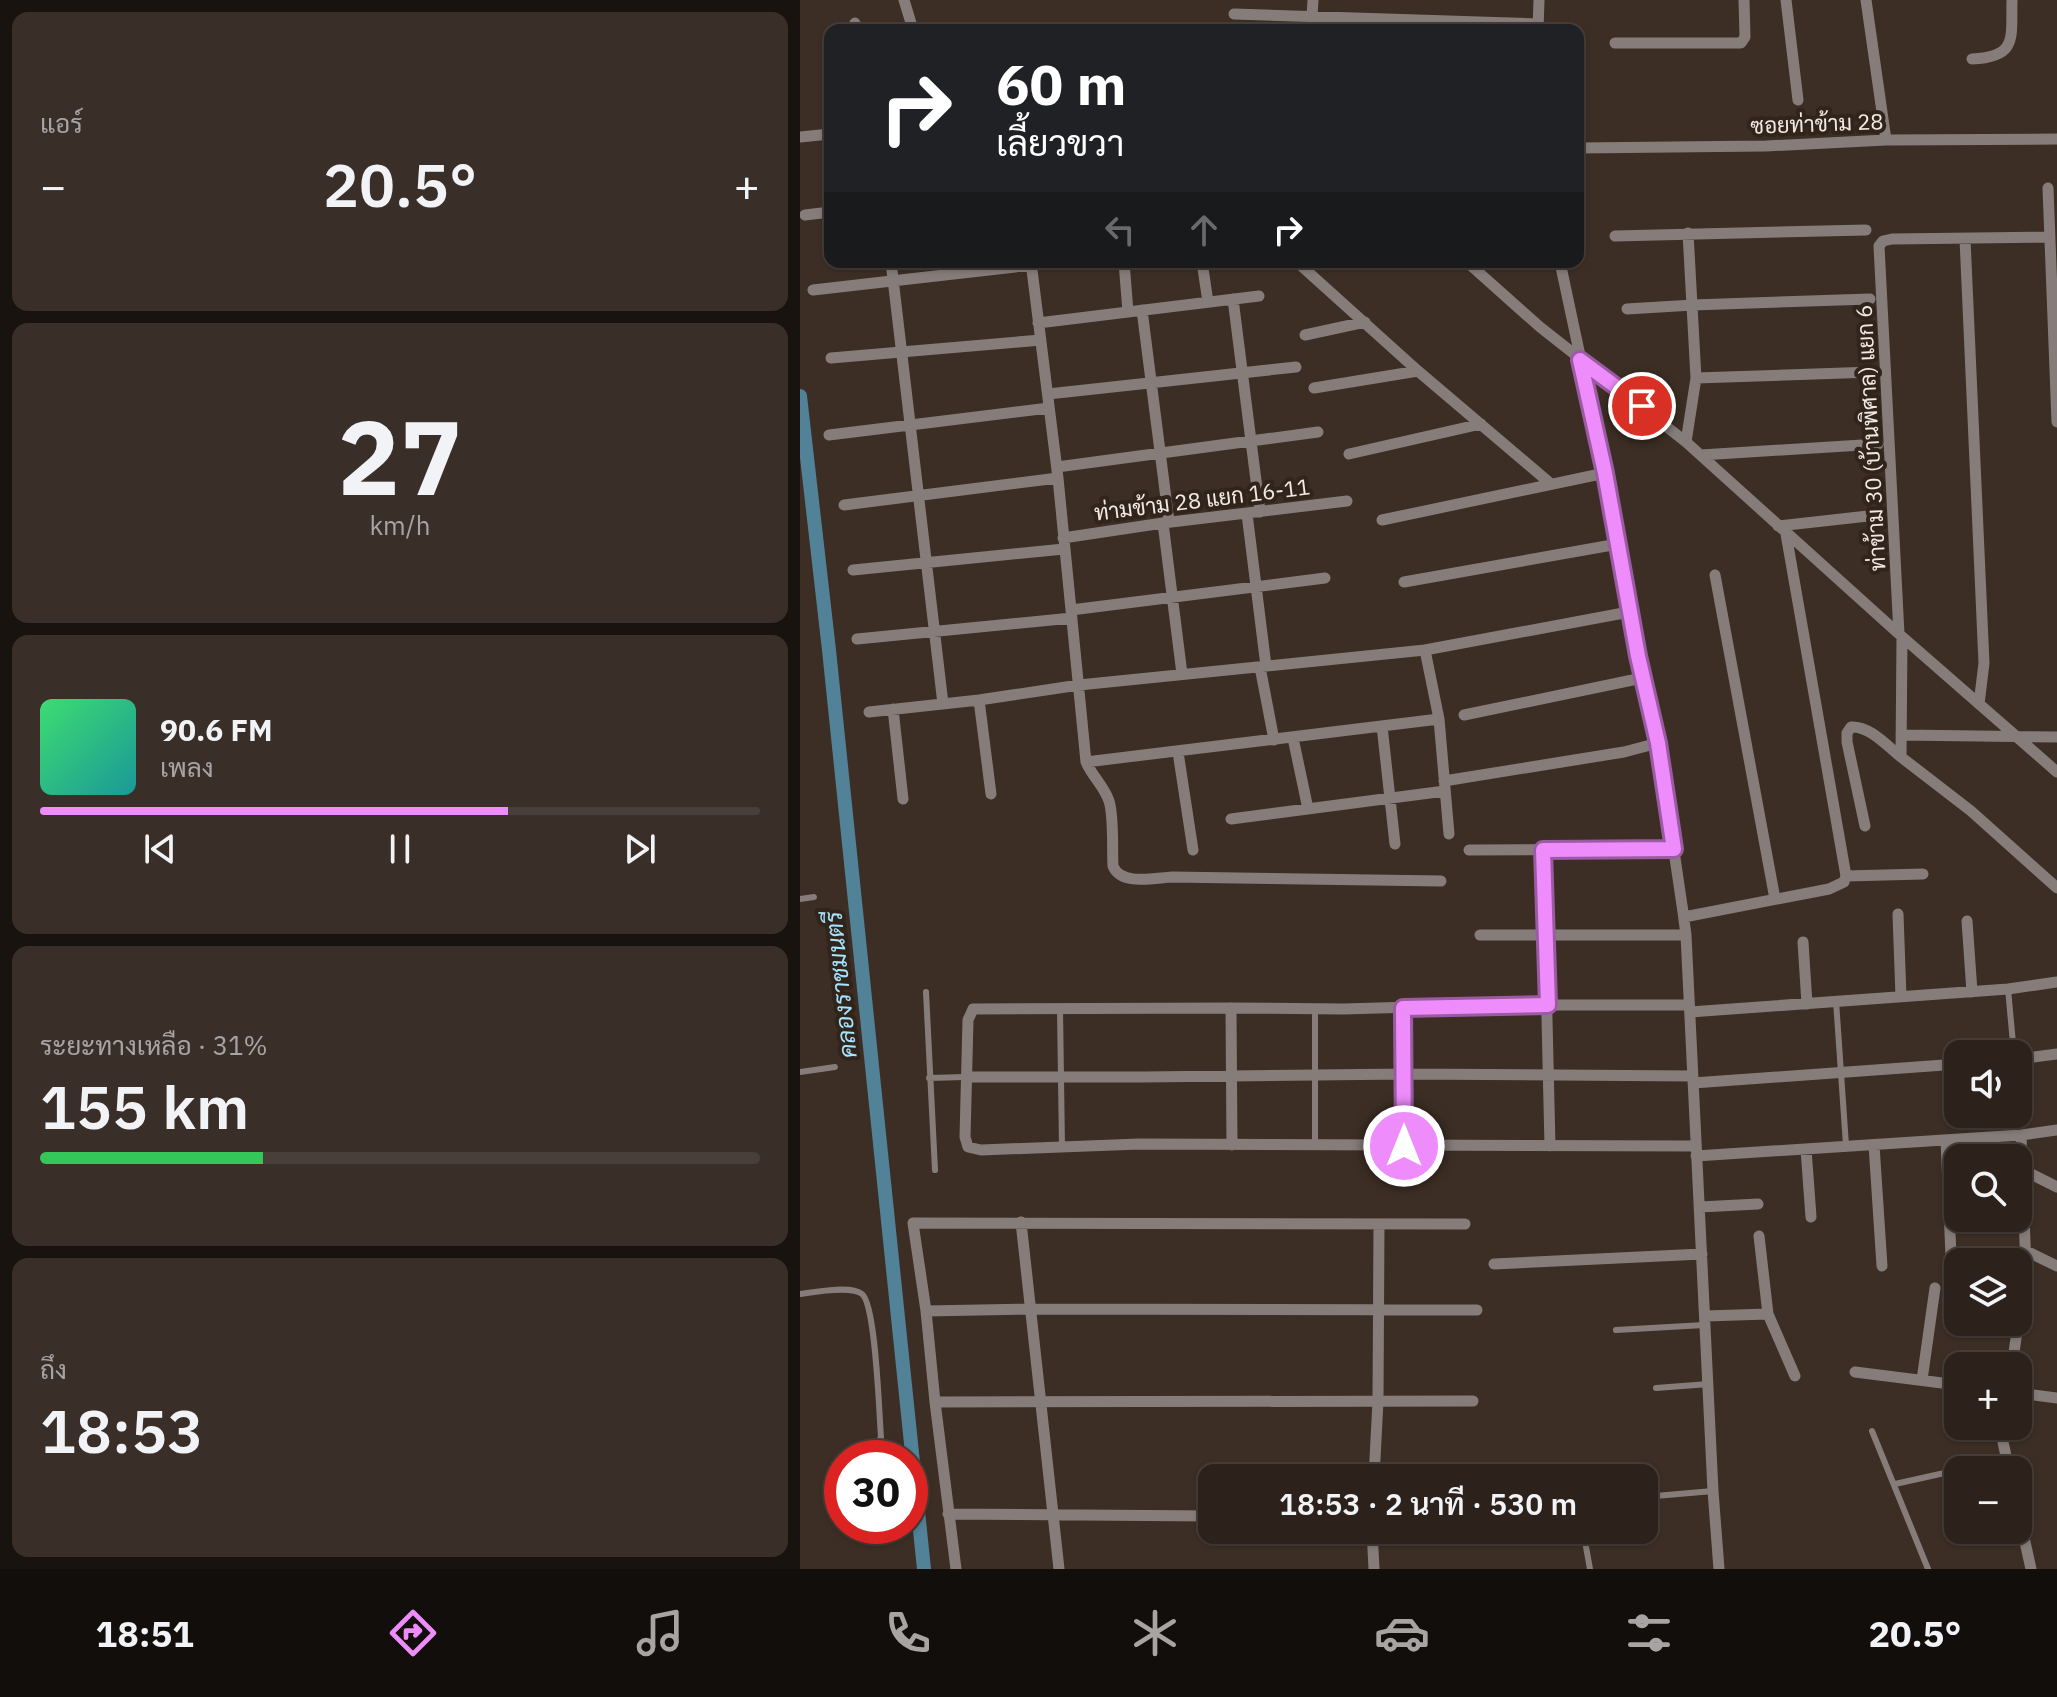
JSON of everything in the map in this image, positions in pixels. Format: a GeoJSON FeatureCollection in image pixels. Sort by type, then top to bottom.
{"type":"FeatureCollection","features":[{"type":"Feature","properties":{"kind":"street"},"geometry":{"type":"LineString","coordinates":[[904,0],[911,24]]}},
{"type":"Feature","properties":{"kind":"street"},"geometry":{"type":"LineString","coordinates":[[1312,16],[1313,0]]}},
{"type":"Feature","properties":{"kind":"street"},"geometry":{"type":"LineString","coordinates":[[1538,24],[1539,0]]}},
{"type":"Feature","properties":{"kind":"street"},"geometry":{"type":"LineString","coordinates":[[1615,43],[1741,43],[1745,37],[1744,0]]}},
{"type":"Feature","properties":{"kind":"street"},"geometry":{"type":"LineString","coordinates":[[1786,0],[1798,100]]}},
{"type":"Feature","properties":{"kind":"street"},"geometry":{"type":"LineString","coordinates":[[1866,0],[1886,140]]}},
{"type":"Feature","properties":{"kind":"street"},"geometry":{"type":"LineString","coordinates":[[1972,59],[2002,54],[2008,46],[2012,0]]}},
{"type":"Feature","properties":{"kind":"street"},"geometry":{"type":"LineString","coordinates":[[1234,14],[1476,24]]}},
{"type":"Feature","properties":{"kind":"street"},"geometry":{"type":"LineString","coordinates":[[800,137],[824,135]]}},
{"type":"Feature","properties":{"kind":"street","name":"ซอยท่าข้าม 28"},"geometry":{"type":"LineString","coordinates":[[1584,148],[2057,139]]}},
{"type":"Feature","properties":{"kind":"street"},"geometry":{"type":"LineString","coordinates":[[2048,188],[2057,422]]}},
{"type":"Feature","properties":{"kind":"street"},"geometry":{"type":"LineString","coordinates":[[805,215],[824,213]]}},
{"type":"Feature","properties":{"kind":"street"},"geometry":{"type":"LineString","coordinates":[[1615,236],[1866,230]]}},
{"type":"Feature","properties":{"kind":"street"},"geometry":{"type":"LineString","coordinates":[[1686,442],[1696,378],[1688,233]]}},
{"type":"Feature","properties":{"kind":"street"},"geometry":{"type":"LineString","coordinates":[[1979,704],[1984,663],[1965,239],[2049,237]]}},
{"type":"Feature","properties":{"kind":"street","name":"ท่าข้าม 30 (บ้านพิศาล) แยก 6"},"geometry":{"type":"LineString","coordinates":[[1901,757],[1901,636],[1879,246],[1883,241],[1892,239],[1965,239]]}},
{"type":"Feature","properties":{"kind":"street"},"geometry":{"type":"LineString","coordinates":[[892,268],[943,704]]}},
{"type":"Feature","properties":{"kind":"street"},"geometry":{"type":"LineString","coordinates":[[813,290],[993,268]]}},
{"type":"Feature","properties":{"kind":"street"},"geometry":{"type":"LineString","coordinates":[[1032,268],[1058,472],[1086,762],[1110,803],[1113,866],[1116,872],[1132,878],[1441,881]]}},
{"type":"Feature","properties":{"kind":"street"},"geometry":{"type":"LineString","coordinates":[[1124,268],[1128,312]]}},
{"type":"Feature","properties":{"kind":"street"},"geometry":{"type":"LineString","coordinates":[[1203,268],[1208,302]]}},
{"type":"Feature","properties":{"kind":"street"},"geometry":{"type":"LineString","coordinates":[[1304,268],[1418,371],[1551,484]]}},
{"type":"Feature","properties":{"kind":"street"},"geometry":{"type":"LineString","coordinates":[[1474,268],[1580,360],[1686,442],[2057,772]]}},
{"type":"Feature","properties":{"kind":"street"},"geometry":{"type":"LineString","coordinates":[[1561,268],[1605,473],[1642,678],[1658,743],[1684,917],[1719,1569]]}},
{"type":"Feature","properties":{"kind":"street"},"geometry":{"type":"LineString","coordinates":[[1038,323],[1259,296]]}},
{"type":"Feature","properties":{"kind":"street"},"geometry":{"type":"LineString","coordinates":[[1233,299],[1260,512]]}},
{"type":"Feature","properties":{"kind":"street"},"geometry":{"type":"LineString","coordinates":[[1627,309],[1870,299]]}},
{"type":"Feature","properties":{"kind":"street"},"geometry":{"type":"LineString","coordinates":[[1142,310],[1161,453],[1171,597],[1182,674]]}},
{"type":"Feature","properties":{"kind":"street"},"geometry":{"type":"LineString","coordinates":[[1305,335],[1365,322]]}},
{"type":"Feature","properties":{"kind":"street"},"geometry":{"type":"LineString","coordinates":[[831,358],[1041,340]]}},
{"type":"Feature","properties":{"kind":"street"},"geometry":{"type":"LineString","coordinates":[[1048,394],[1296,367]]}},
{"type":"Feature","properties":{"kind":"street"},"geometry":{"type":"LineString","coordinates":[[1314,388],[1418,371]]}},
{"type":"Feature","properties":{"kind":"street"},"geometry":{"type":"LineString","coordinates":[[1696,378],[1873,372]]}},
{"type":"Feature","properties":{"kind":"street"},"geometry":{"type":"LineString","coordinates":[[829,435],[1049,408]]}},
{"type":"Feature","properties":{"kind":"street"},"geometry":{"type":"LineString","coordinates":[[1349,454],[1481,424]]}},
{"type":"Feature","properties":{"kind":"street"},"geometry":{"type":"LineString","coordinates":[[844,505],[918,496],[1161,453],[1318,432]]}},
{"type":"Feature","properties":{"kind":"street"},"geometry":{"type":"LineString","coordinates":[[1701,455],[1878,444]]}},
{"type":"Feature","properties":{"kind":"street"},"geometry":{"type":"LineString","coordinates":[[1382,520],[1605,473]]}},
{"type":"Feature","properties":{"kind":"street","name":"ท่ามข้าม 28 แยก 16-11"},"geometry":{"type":"LineString","coordinates":[[853,570],[927,563],[1064,543],[1166,523],[1347,501]]}},
{"type":"Feature","properties":{"kind":"street"},"geometry":{"type":"LineString","coordinates":[[1247,514],[1274,740]]}},
{"type":"Feature","properties":{"kind":"street"},"geometry":{"type":"LineString","coordinates":[[1782,530],[1877,515]]}},
{"type":"Feature","properties":{"kind":"street"},"geometry":{"type":"LineString","coordinates":[[1684,917],[1839,886],[1846,876],[1782,530]]}},
{"type":"Feature","properties":{"kind":"street"},"geometry":{"type":"LineString","coordinates":[[1404,582],[1618,544]]}},
{"type":"Feature","properties":{"kind":"street"},"geometry":{"type":"LineString","coordinates":[[1715,575],[1775,899]]}},
{"type":"Feature","properties":{"kind":"street"},"geometry":{"type":"LineString","coordinates":[[857,639],[1072,614],[1171,597],[1325,578]]}},
{"type":"Feature","properties":{"kind":"street"},"geometry":{"type":"LineString","coordinates":[[869,712],[1079,685],[1425,650],[1629,612]]}},
{"type":"Feature","properties":{"kind":"street"},"geometry":{"type":"LineString","coordinates":[[1425,650],[1439,719],[1449,834]]}},
{"type":"Feature","properties":{"kind":"street"},"geometry":{"type":"LineString","coordinates":[[1464,715],[1642,678]]}},
{"type":"Feature","properties":{"kind":"street"},"geometry":{"type":"LineString","coordinates":[[979,700],[991,794]]}},
{"type":"Feature","properties":{"kind":"street"},"geometry":{"type":"LineString","coordinates":[[893,709],[903,799]]}},
{"type":"Feature","properties":{"kind":"street"},"geometry":{"type":"LineString","coordinates":[[1086,762],[1439,719]]}},
{"type":"Feature","properties":{"kind":"street"},"geometry":{"type":"LineString","coordinates":[[1382,726],[1395,844]]}},
{"type":"Feature","properties":{"kind":"street"},"geometry":{"type":"LineString","coordinates":[[1865,826],[1847,742],[1851,727],[1868,731],[1971,811],[2057,888]]}},
{"type":"Feature","properties":{"kind":"street"},"geometry":{"type":"LineString","coordinates":[[1901,735],[2057,737]]}},
{"type":"Feature","properties":{"kind":"street"},"geometry":{"type":"LineString","coordinates":[[1293,738],[1308,809]]}},
{"type":"Feature","properties":{"kind":"street"},"geometry":{"type":"LineString","coordinates":[[1231,819],[1390,798],[1658,743]]}},
{"type":"Feature","properties":{"kind":"street"},"geometry":{"type":"LineString","coordinates":[[1178,752],[1193,850]]}},
{"type":"Feature","properties":{"kind":"street"},"geometry":{"type":"LineString","coordinates":[[1469,850],[1674,849]]}},
{"type":"Feature","properties":{"kind":"street"},"geometry":{"type":"LineString","coordinates":[[1543,850],[1550,1146]]}},
{"type":"Feature","properties":{"kind":"street"},"geometry":{"type":"LineString","coordinates":[[1846,876],[1923,874]]}},
{"type":"Feature","properties":{"kind":"street"},"geometry":{"type":"LineString","coordinates":[[1898,914],[1901,997]]}},
{"type":"Feature","properties":{"kind":"street"},"geometry":{"type":"LineString","coordinates":[[1967,921],[1972,992]]}},
{"type":"Feature","properties":{"kind":"street"},"geometry":{"type":"LineString","coordinates":[[1480,935],[1686,935]]}},
{"type":"Feature","properties":{"kind":"street"},"geometry":{"type":"LineString","coordinates":[[1803,942],[1807,1004]]}},
{"type":"Feature","properties":{"kind":"street"},"geometry":{"type":"LineString","coordinates":[[2057,982],[2008,989],[1807,1004],[1690,1008],[1548,1005],[973,1009],[968,1020],[965,1137],[968,1147],[981,1150],[1139,1144],[1550,1146],[1696,1151],[1846,1147],[2057,1130]]}},
{"type":"Feature","properties":{"kind":"street"},"geometry":{"type":"LineString","coordinates":[[1231,1008],[1232,1145]]}},
{"type":"Feature","properties":{"kind":"street"},"geometry":{"type":"LineString","coordinates":[[1403,1008],[1404,1146]]}},
{"type":"Feature","properties":{"kind":"street"},"geometry":{"type":"LineString","coordinates":[[2032,1057],[2057,1054]]}},
{"type":"Feature","properties":{"kind":"street"},"geometry":{"type":"LineString","coordinates":[[967,1077],[1404,1074],[1693,1079],[1944,1065]]}},
{"type":"Feature","properties":{"kind":"street"},"geometry":{"type":"LineString","coordinates":[[2021,1135],[2022,1144]]}},
{"type":"Feature","properties":{"kind":"street"},"geometry":{"type":"LineString","coordinates":[[1946,1140],[1951,1248]]}},
{"type":"Feature","properties":{"kind":"street"},"geometry":{"type":"LineString","coordinates":[[1874,1145],[1882,1266]]}},
{"type":"Feature","properties":{"kind":"street"},"geometry":{"type":"LineString","coordinates":[[1806,1149],[1811,1217]]}},
{"type":"Feature","properties":{"kind":"street"},"geometry":{"type":"LineString","coordinates":[[2032,1174],[2057,1187]]}},
{"type":"Feature","properties":{"kind":"street"},"geometry":{"type":"LineString","coordinates":[[1700,1207],[1758,1204]]}},
{"type":"Feature","properties":{"kind":"street"},"geometry":{"type":"LineString","coordinates":[[1021,1222],[1059,1569]]}},
{"type":"Feature","properties":{"kind":"street"},"geometry":{"type":"LineString","coordinates":[[956,1569],[913,1223],[1465,1224]]}},
{"type":"Feature","properties":{"kind":"street"},"geometry":{"type":"LineString","coordinates":[[1375,1464],[1379,1224]]}},
{"type":"Feature","properties":{"kind":"street"},"geometry":{"type":"LineString","coordinates":[[1759,1236],[1768,1314],[1795,1376]]}},
{"type":"Feature","properties":{"kind":"street"},"geometry":{"type":"LineString","coordinates":[[1494,1264],[1702,1254]]}},
{"type":"Feature","properties":{"kind":"street"},"geometry":{"type":"LineString","coordinates":[[2032,1254],[2057,1266]]}},
{"type":"Feature","properties":{"kind":"street"},"geometry":{"type":"LineString","coordinates":[[1922,1380],[1935,1288]]}},
{"type":"Feature","properties":{"kind":"street"},"geometry":{"type":"LineString","coordinates":[[926,1311],[1477,1310]]}},
{"type":"Feature","properties":{"kind":"street"},"geometry":{"type":"LineString","coordinates":[[1706,1320],[1768,1314]]}},
{"type":"Feature","properties":{"kind":"street"},"geometry":{"type":"LineString","coordinates":[[1855,1372],[1944,1383]]}},
{"type":"Feature","properties":{"kind":"street"},"geometry":{"type":"LineString","coordinates":[[2032,1395],[2057,1398]]}},
{"type":"Feature","properties":{"kind":"street"},"geometry":{"type":"LineString","coordinates":[[935,1402],[1473,1401]]}},
{"type":"Feature","properties":{"kind":"street"},"geometry":{"type":"LineString","coordinates":[[948,1514],[1198,1516]]}},
{"type":"Feature","properties":{"kind":"street"},"geometry":{"type":"LineString","coordinates":[[1373,1544],[1374,1569]]}},
{"type":"Feature","properties":{"kind":"street"},"geometry":{"type":"LineString","coordinates":[[2025,1544],[2031,1569]]}},
{"type":"Feature","properties":{"kind":"lane"},"geometry":{"type":"LineString","coordinates":[[800,899],[814,897]]}},
{"type":"Feature","properties":{"kind":"lane"},"geometry":{"type":"LineString","coordinates":[[2008,989],[2013,1040]]}},
{"type":"Feature","properties":{"kind":"lane"},"geometry":{"type":"LineString","coordinates":[[926,992],[935,1170]]}},
{"type":"Feature","properties":{"kind":"lane"},"geometry":{"type":"LineString","coordinates":[[1836,1001],[1846,1147]]}},
{"type":"Feature","properties":{"kind":"lane"},"geometry":{"type":"LineString","coordinates":[[1060,1009],[1062,1147]]}},
{"type":"Feature","properties":{"kind":"lane"},"geometry":{"type":"LineString","coordinates":[[1315,1009],[1315,1146]]}},
{"type":"Feature","properties":{"kind":"lane"},"geometry":{"type":"LineString","coordinates":[[800,1072],[835,1067]]}},
{"type":"Feature","properties":{"kind":"lane"},"geometry":{"type":"LineString","coordinates":[[929,1078],[967,1077]]}},
{"type":"Feature","properties":{"kind":"lane"},"geometry":{"type":"LineString","coordinates":[[800,1294],[853,1290],[867,1299],[872,1319],[879,1440]]}},
{"type":"Feature","properties":{"kind":"lane"},"geometry":{"type":"LineString","coordinates":[[1616,1330],[1706,1320]]}},
{"type":"Feature","properties":{"kind":"lane"},"geometry":{"type":"LineString","coordinates":[[1656,1388],[1709,1384]]}},
{"type":"Feature","properties":{"kind":"lane"},"geometry":{"type":"LineString","coordinates":[[1872,1431],[1928,1569]]}},
{"type":"Feature","properties":{"kind":"lane"},"geometry":{"type":"LineString","coordinates":[[1895,1484],[1944,1473]]}},
{"type":"Feature","properties":{"kind":"lane"},"geometry":{"type":"LineString","coordinates":[[1658,1496],[1713,1491]]}},
{"type":"Feature","properties":{"kind":"lane"},"geometry":{"type":"LineString","coordinates":[[1586,1544],[1590,1569]]}},
{"type":"Feature","properties":{"kind":"waterway","name":"คลองราชมนตรี"},"geometry":{"type":"LineString","coordinates":[[800,396],[924,1569]]}},
{"type":"Feature","properties":{"kind":"route"},"geometry":{"type":"LineString","coordinates":[[1404,1146],[1403,1008],[1548,1005],[1543,850],[1674,849],[1658,743],[1580,360],[1642,406]]}}]}
